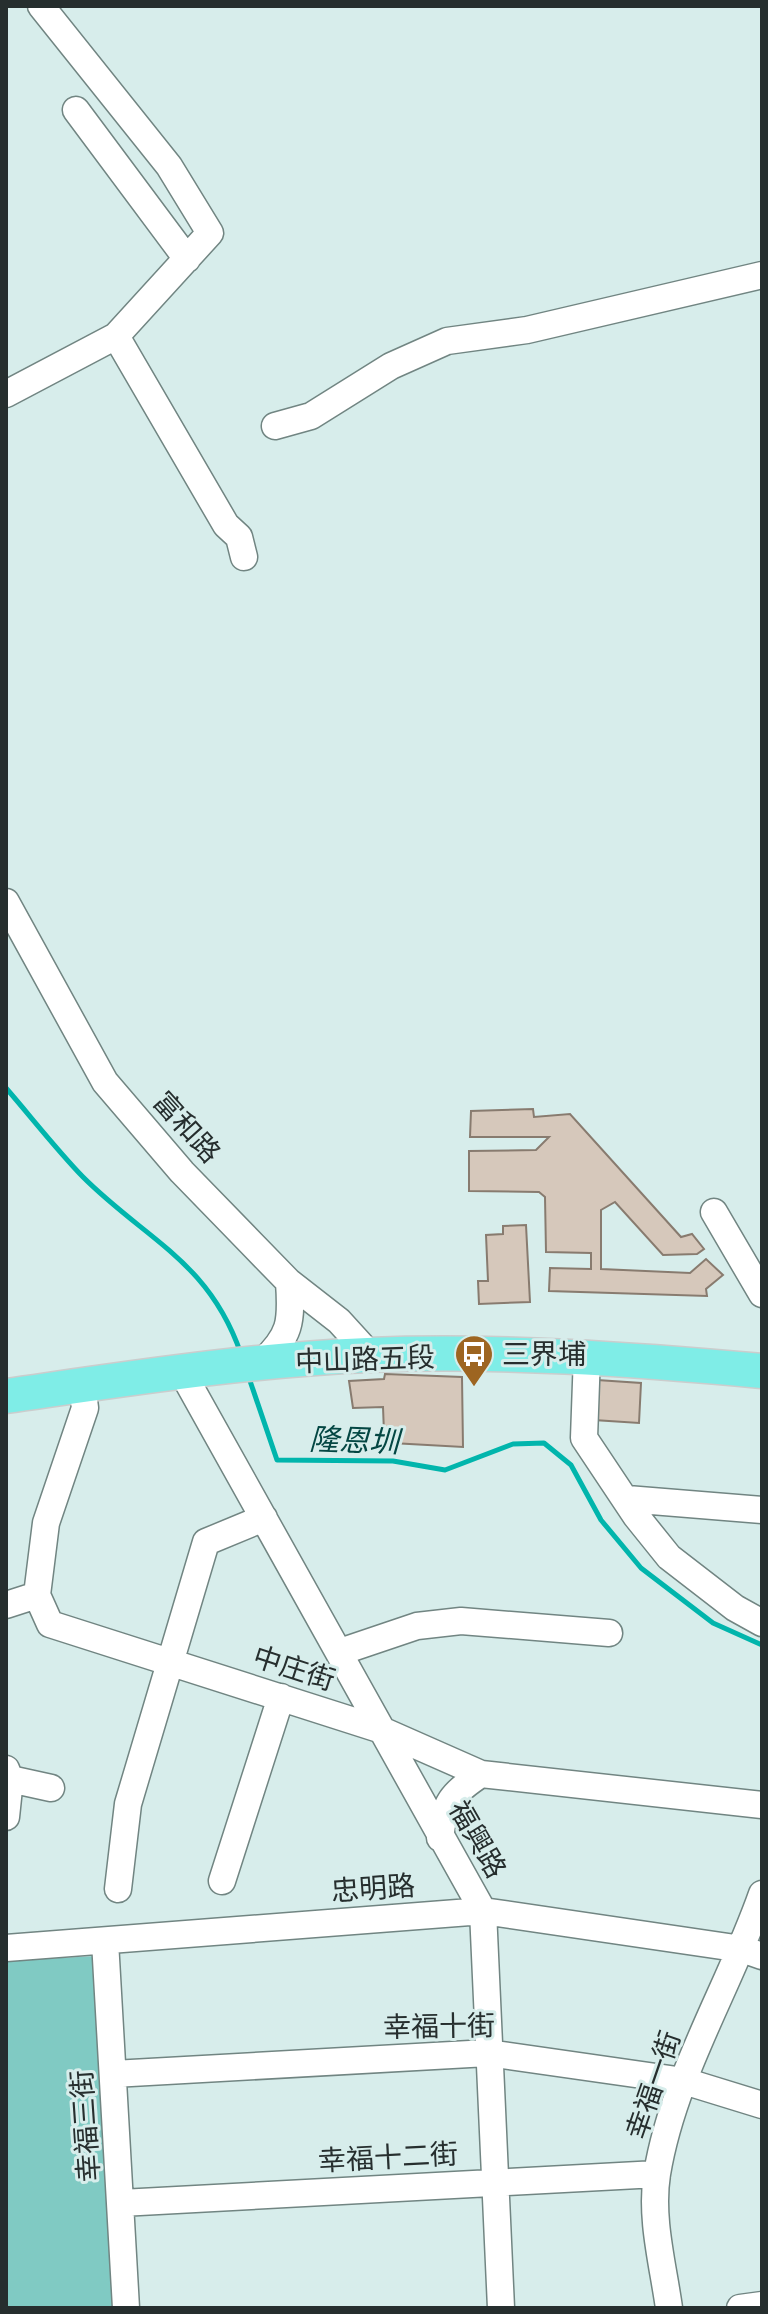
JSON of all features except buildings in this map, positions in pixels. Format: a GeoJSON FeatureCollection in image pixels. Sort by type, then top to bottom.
{"type":"FeatureCollection","features":[{"type":"Feature","properties":{"kind":"main road","name":"中山路五段"},"geometry":{"type":"LineString","coordinates":[[182,1372],[370,1355],[587,1355],[762,1371]]}},
{"type":"Feature","properties":{"kind":"main road"},"geometry":{"type":"LineString","coordinates":[[6,1396],[182,1372]]}},
{"type":"Feature","properties":{"kind":"street"},"geometry":{"type":"LineString","coordinates":[[6,394],[116,336],[210,233],[169,166],[41,6]]}},
{"type":"Feature","properties":{"kind":"street"},"geometry":{"type":"LineString","coordinates":[[76,110],[187,259]]}},
{"type":"Feature","properties":{"kind":"street"},"geometry":{"type":"LineString","coordinates":[[275,426],[311,416],[391,366],[447,341],[527,330],[762,275]]}},
{"type":"Feature","properties":{"kind":"street"},"geometry":{"type":"LineString","coordinates":[[116,336],[226,525],[239,537],[244,557]]}},
{"type":"Feature","properties":{"kind":"street","name":"富和路"},"geometry":{"type":"LineString","coordinates":[[6,902],[105,1082],[182,1172],[289,1282],[339,1321],[370,1355]]}},
{"type":"Feature","properties":{"kind":"street"},"geometry":{"type":"LineString","coordinates":[[714,1212],[762,1294]]}},
{"type":"Feature","properties":{"kind":"street"},"geometry":{"type":"LineString","coordinates":[[258,1364],[280,1346],[289,1326],[289,1282]]}},
{"type":"Feature","properties":{"kind":"street"},"geometry":{"type":"LineString","coordinates":[[587,1355],[584,1438],[669,1557],[735,1608],[762,1623]]}},
{"type":"Feature","properties":{"kind":"street","name":"福興路"},"geometry":{"type":"LineString","coordinates":[[182,1372],[483,1911],[501,2308]]}},
{"type":"Feature","properties":{"kind":"street"},"geometry":{"type":"LineString","coordinates":[[6,1605],[37,1595],[46,1523],[85,1408],[82,1385]]}},
{"type":"Feature","properties":{"kind":"street"},"geometry":{"type":"LineString","coordinates":[[627,1499],[762,1510]]}},
{"type":"Feature","properties":{"kind":"street"},"geometry":{"type":"LineString","coordinates":[[118,1889],[128,1804],[168,1660],[206,1542],[264,1518]]}},
{"type":"Feature","properties":{"kind":"street","name":"中庄街"},"geometry":{"type":"LineString","coordinates":[[37,1595],[50,1624],[379,1729],[481,1774],[762,1805]]}},
{"type":"Feature","properties":{"kind":"street"},"geometry":{"type":"LineString","coordinates":[[340,1652],[417,1626],[461,1621],[609,1633]]}},
{"type":"Feature","properties":{"kind":"street"},"geometry":{"type":"LineString","coordinates":[[222,1881],[281,1697]]}},
{"type":"Feature","properties":{"kind":"street"},"geometry":{"type":"LineString","coordinates":[[6,1817],[8,1774],[51,1788]]}},
{"type":"Feature","properties":{"kind":"street"},"geometry":{"type":"LineString","coordinates":[[440,1838],[443,1811],[464,1785],[481,1774]]}},
{"type":"Feature","properties":{"kind":"street","name":"幸福一街"},"geometry":{"type":"LineString","coordinates":[[669,2308],[654,2209],[657,2174],[684,2081],[752,1953],[762,1894]]}},
{"type":"Feature","properties":{"kind":"street","name":"忠明路"},"geometry":{"type":"LineString","coordinates":[[6,1948],[483,1911],[752,1953]]}},
{"type":"Feature","properties":{"kind":"street","name":"幸福三街"},"geometry":{"type":"LineString","coordinates":[[105,1941],[126,2308]]}},
{"type":"Feature","properties":{"kind":"street","name":"幸福十街"},"geometry":{"type":"LineString","coordinates":[[113,2074],[488,2053],[684,2081],[762,2105]]}},
{"type":"Feature","properties":{"kind":"street","name":"幸福十二街"},"geometry":{"type":"LineString","coordinates":[[121,2203],[657,2174]]}},
{"type":"Feature","properties":{"kind":"street"},"geometry":{"type":"LineString","coordinates":[[740,2308],[762,2305]]}},
{"type":"Feature","properties":{"kind":"shaded area"},"geometry":{"type":"Polygon","coordinates":[[[96,1956],[117,2308],[6,2308],[6,1961],[96,1956]]]}},
{"type":"Feature","properties":{"kind":"waterway","name":"隆恩圳"},"geometry":{"type":"LineString","coordinates":[[6,1088],[83,1177],[194,1274],[228,1322],[241,1354]]}},
{"type":"Feature","properties":{"kind":"waterway","name":"隆恩圳"},"geometry":{"type":"LineString","coordinates":[[248,1375],[277,1460],[393,1461],[445,1470],[513,1444],[544,1443],[571,1465],[601,1520],[641,1568],[713,1623],[762,1645]]}},
{"type":"Feature","properties":{"kind":"place","name":"三界埔"},"geometry":{"type":"Point","coordinates":[474,1388]}}]}
